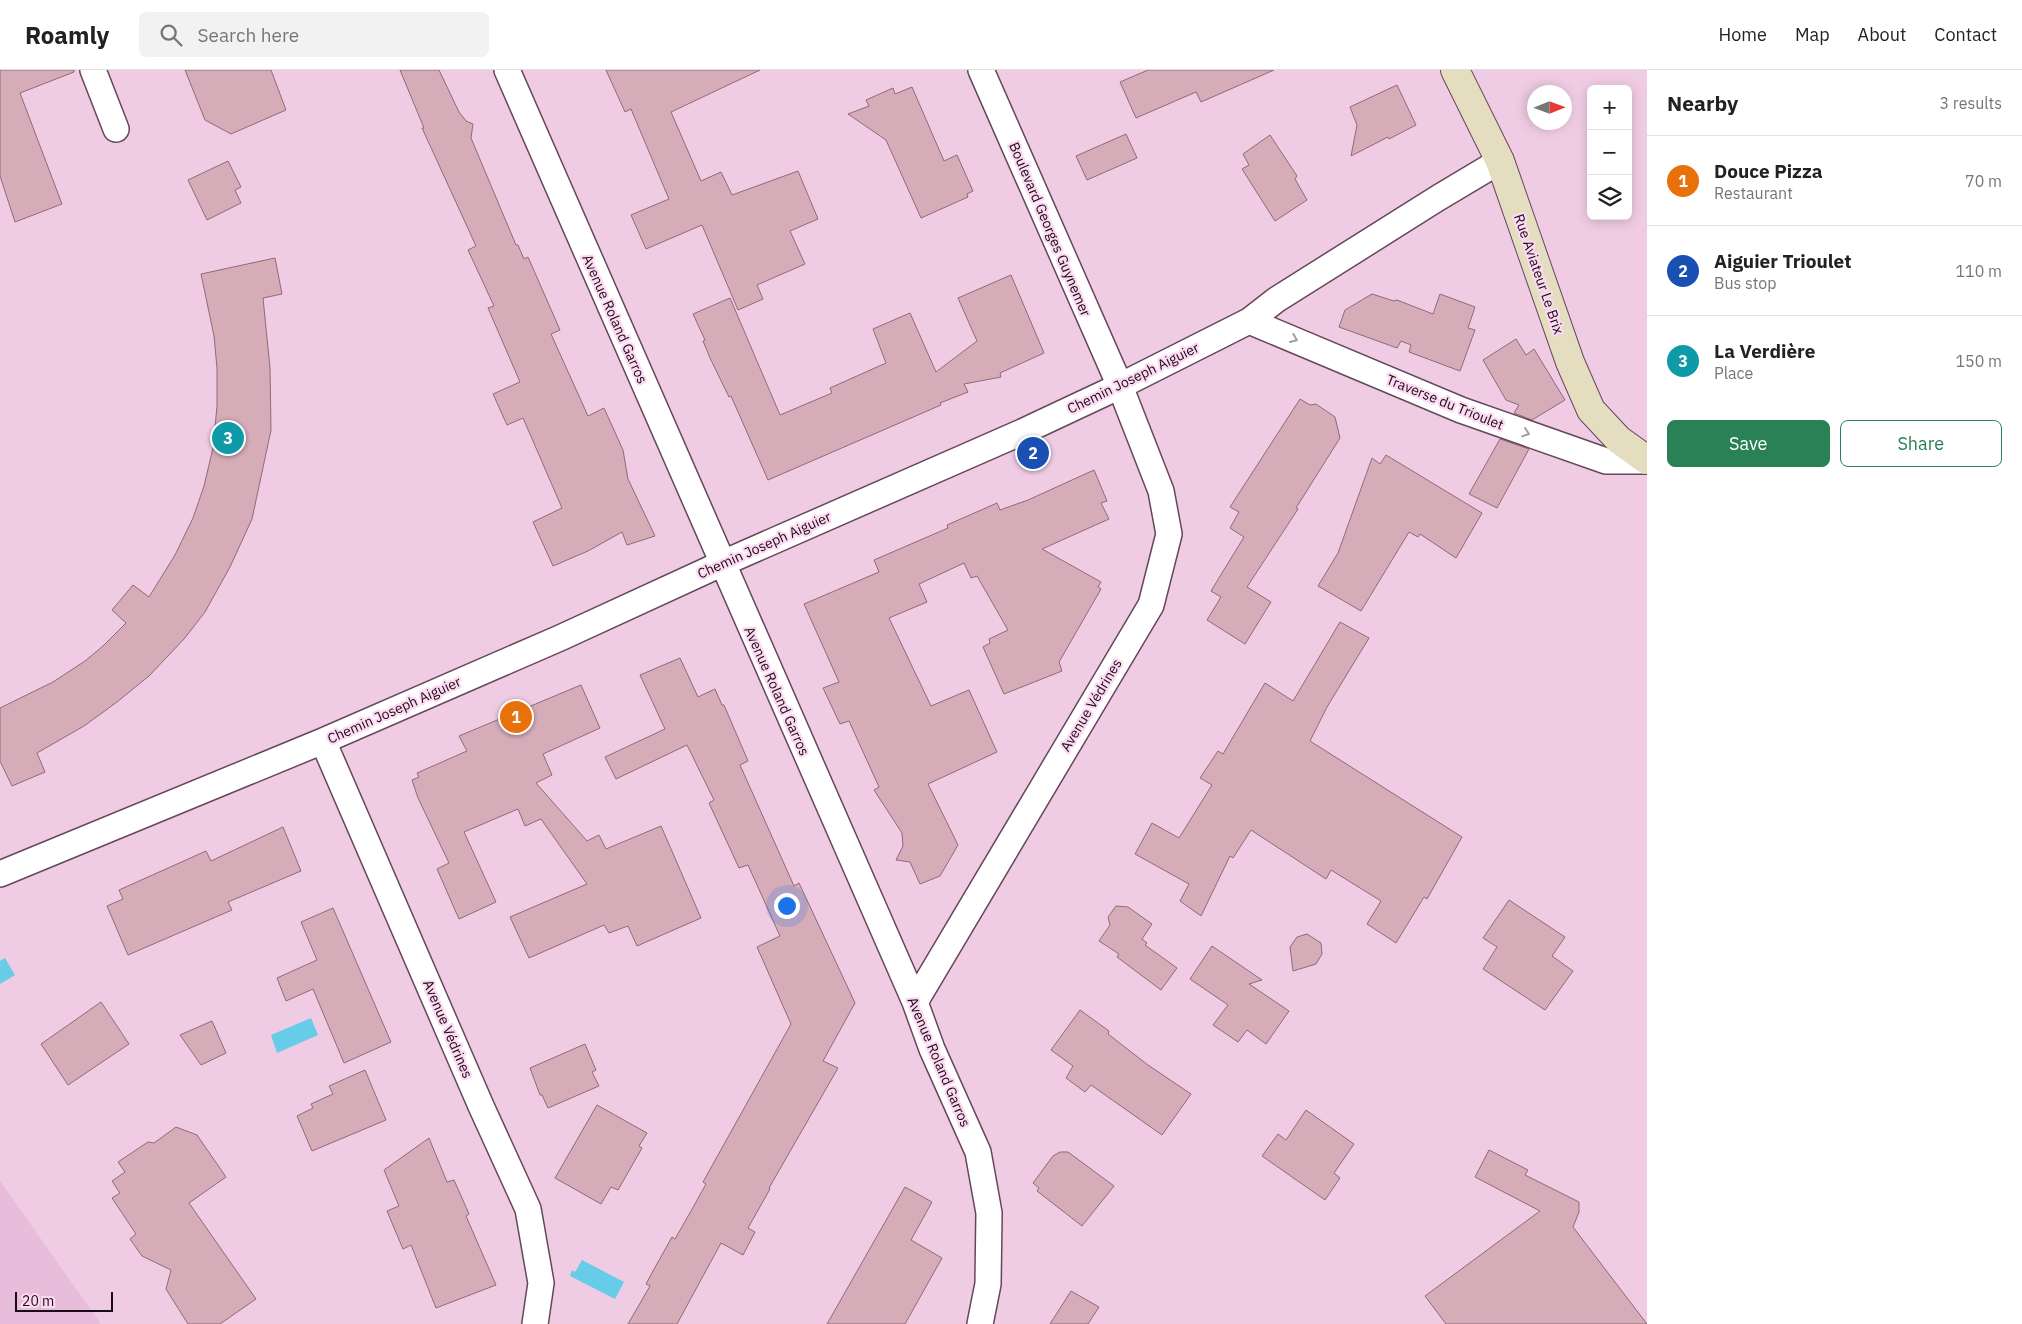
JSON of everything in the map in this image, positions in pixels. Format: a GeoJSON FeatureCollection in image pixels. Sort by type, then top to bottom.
{"type":"FeatureCollection","features":[{"type":"Feature","properties":{"kind":"main road","name":"Rue Aviateur Le Brix"},"geometry":{"type":"LineString","coordinates":[[1455,70],[1500,161],[1570,362],[1591,410],[1619,440],[1647,460]]}},
{"type":"Feature","properties":{"kind":"street"},"geometry":{"type":"LineString","coordinates":[[93,70],[116,129]]}},
{"type":"Feature","properties":{"kind":"street","name":"Avenue Roland Garros"},"geometry":{"type":"LineString","coordinates":[[507,70],[978,1152],[989,1213],[988,1284],[980,1324]]}},
{"type":"Feature","properties":{"kind":"street","name":"Boulevard Georges Guynemer"},"geometry":{"type":"LineString","coordinates":[[981,70],[1120,386]]}},
{"type":"Feature","properties":{"kind":"street","name":"Chemin Joseph Aiguier"},"geometry":{"type":"LineString","coordinates":[[0,874],[323,741],[560,638],[721,564],[1022,432],[1120,386],[1249,320],[1276,300],[1500,161]]}},
{"type":"Feature","properties":{"kind":"street","name":"Traverse du Trioulet"},"geometry":{"type":"LineString","coordinates":[[1249,320],[1461,410],[1606,461],[1647,460]]}},
{"type":"Feature","properties":{"kind":"street","name":"Avenue Védrines"},"geometry":{"type":"LineString","coordinates":[[914,1002],[1151,605],[1169,534],[1161,491],[1120,386]]}},
{"type":"Feature","properties":{"kind":"street","name":"Avenue Védrines"},"geometry":{"type":"LineString","coordinates":[[323,741],[481,1106],[528,1209],[541,1283],[535,1324]]}},
{"type":"Feature","properties":{"kind":"shaded area"},"geometry":{"type":"Polygon","coordinates":[[[0,1181],[101,1324],[0,1324],[0,1181]]]}},
{"type":"Feature","properties":{"kind":"water"},"geometry":{"type":"Polygon","coordinates":[[[5,958],[15,975],[0,984],[0,961],[5,958]]]}},
{"type":"Feature","properties":{"kind":"water"},"geometry":{"type":"Polygon","coordinates":[[[311,1018],[318,1035],[277,1053],[271,1035],[311,1018]]]}},
{"type":"Feature","properties":{"kind":"water"},"geometry":{"type":"Polygon","coordinates":[[[582,1260],[624,1282],[615,1299],[570,1276],[572,1270],[575,1272],[582,1260]]]}},
{"type":"Feature","properties":{"kind":"building"},"geometry":{"type":"Polygon","coordinates":[[[0,70],[74,70],[74,72],[20,93],[62,204],[15,222],[0,176],[0,70]]]}},
{"type":"Feature","properties":{"kind":"building"},"geometry":{"type":"Polygon","coordinates":[[[185,70],[271,70],[286,110],[231,134],[205,120],[185,70]]]}},
{"type":"Feature","properties":{"kind":"building"},"geometry":{"type":"Polygon","coordinates":[[[400,70],[439,70],[459,112],[466,121],[473,124],[471,138],[516,245],[518,245],[524,259],[528,257],[560,330],[551,334],[588,416],[604,408],[623,450],[628,479],[655,536],[627,545],[622,532],[588,551],[553,566],[533,522],[562,508],[523,418],[507,425],[493,394],[520,382],[488,308],[494,306],[468,250],[476,246],[422,128],[424,128],[400,70]]]}},
{"type":"Feature","properties":{"kind":"building"},"geometry":{"type":"Polygon","coordinates":[[[606,70],[760,70],[671,112],[701,181],[721,172],[732,195],[798,171],[818,219],[790,231],[805,264],[757,285],[763,299],[738,310],[702,225],[646,249],[631,215],[669,199],[631,109],[625,112],[606,70]]]}},
{"type":"Feature","properties":{"kind":"building"},"geometry":{"type":"Polygon","coordinates":[[[1148,70],[1274,70],[1201,102],[1196,92],[1136,118],[1120,82],[1148,70]]]}},
{"type":"Feature","properties":{"kind":"building"},"geometry":{"type":"Polygon","coordinates":[[[1397,85],[1416,125],[1351,156],[1357,125],[1350,107],[1397,85]]]}},
{"type":"Feature","properties":{"kind":"building"},"geometry":{"type":"Polygon","coordinates":[[[912,87],[944,161],[957,155],[973,191],[967,194],[968,197],[921,218],[886,140],[848,114],[869,106],[866,100],[893,88],[895,94],[912,87]]]}},
{"type":"Feature","properties":{"kind":"building"},"geometry":{"type":"Polygon","coordinates":[[[1126,134],[1137,158],[1087,180],[1076,156],[1126,134]]]}},
{"type":"Feature","properties":{"kind":"building"},"geometry":{"type":"Polygon","coordinates":[[[1270,135],[1297,176],[1295,179],[1307,200],[1275,221],[1242,169],[1249,165],[1243,154],[1270,135]]]}},
{"type":"Feature","properties":{"kind":"building"},"geometry":{"type":"Polygon","coordinates":[[[228,161],[241,187],[235,190],[241,203],[207,220],[188,180],[228,161]]]}},
{"type":"Feature","properties":{"kind":"building"},"geometry":{"type":"Polygon","coordinates":[[[275,258],[282,294],[263,298],[270,368],[271,430],[252,519],[230,567],[205,612],[184,639],[149,676],[84,726],[37,753],[45,772],[12,786],[0,761],[0,708],[53,682],[85,661],[103,646],[126,623],[112,610],[133,585],[149,597],[175,555],[193,518],[204,486],[213,448],[217,406],[217,368],[214,336],[201,274],[275,258]]]}},
{"type":"Feature","properties":{"kind":"building"},"geometry":{"type":"Polygon","coordinates":[[[1011,275],[1044,353],[1000,373],[1001,377],[964,384],[968,392],[768,480],[731,396],[729,397],[710,358],[703,341],[705,340],[693,314],[730,298],[780,415],[832,393],[830,388],[886,363],[873,329],[910,313],[936,372],[977,341],[958,298],[1011,275]]]}},
{"type":"Feature","properties":{"kind":"building"},"geometry":{"type":"Polygon","coordinates":[[[1372,294],[1394,301],[1397,300],[1433,314],[1440,294],[1475,307],[1468,328],[1475,330],[1460,371],[1409,352],[1411,345],[1401,341],[1397,348],[1339,327],[1345,310],[1372,294]]]}},
{"type":"Feature","properties":{"kind":"building"},"geometry":{"type":"Polygon","coordinates":[[[1516,339],[1526,355],[1534,349],[1565,400],[1532,420],[1514,413],[1519,405],[1506,400],[1483,360],[1516,339]]]}},
{"type":"Feature","properties":{"kind":"building"},"geometry":{"type":"Polygon","coordinates":[[[1300,399],[1310,405],[1316,404],[1335,417],[1340,438],[1296,508],[1298,509],[1247,587],[1271,602],[1245,644],[1207,620],[1221,597],[1211,591],[1244,537],[1230,528],[1239,512],[1230,507],[1300,399]]]}},
{"type":"Feature","properties":{"kind":"building"},"geometry":{"type":"Polygon","coordinates":[[[1500,439],[1529,449],[1497,508],[1469,494],[1500,439]]]}},
{"type":"Feature","properties":{"kind":"building"},"geometry":{"type":"Polygon","coordinates":[[[1386,455],[1482,513],[1456,558],[1420,534],[1418,537],[1409,532],[1361,611],[1318,586],[1338,553],[1372,458],[1380,464],[1386,455]]]}},
{"type":"Feature","properties":{"kind":"building"},"geometry":{"type":"Polygon","coordinates":[[[1094,470],[1107,501],[1101,503],[1109,519],[1042,549],[1101,582],[1098,587],[1101,589],[1059,662],[1062,671],[1004,694],[983,647],[990,643],[989,639],[1008,630],[977,576],[971,578],[964,563],[919,584],[927,602],[889,618],[931,706],[969,690],[997,752],[928,784],[958,845],[940,876],[920,884],[910,862],[896,860],[903,846],[902,833],[874,790],[879,787],[849,721],[840,724],[823,688],[839,682],[804,604],[879,572],[874,560],[948,528],[947,525],[997,503],[1000,510],[1028,500],[1094,470]]]}},
{"type":"Feature","properties":{"kind":"building"},"geometry":{"type":"Polygon","coordinates":[[[1340,622],[1369,638],[1327,707],[1310,741],[1462,837],[1427,899],[1424,897],[1396,943],[1367,924],[1381,901],[1331,870],[1326,879],[1251,830],[1233,858],[1230,856],[1201,916],[1180,901],[1189,884],[1135,854],[1152,823],[1179,838],[1212,785],[1200,778],[1218,751],[1223,754],[1265,683],[1293,701],[1340,622]]]}},
{"type":"Feature","properties":{"kind":"building"},"geometry":{"type":"Polygon","coordinates":[[[680,658],[698,697],[715,689],[722,705],[724,705],[748,761],[740,765],[794,886],[799,883],[855,1003],[823,1061],[838,1068],[748,1228],[755,1232],[743,1255],[721,1243],[677,1324],[628,1324],[650,1286],[646,1284],[653,1271],[672,1237],[675,1239],[691,1211],[706,1184],[703,1182],[791,1024],[757,947],[780,936],[748,865],[739,868],[709,803],[714,800],[687,745],[616,779],[605,757],[665,729],[640,675],[680,658]]]}},
{"type":"Feature","properties":{"kind":"building"},"geometry":{"type":"Polygon","coordinates":[[[581,685],[600,728],[543,754],[552,775],[536,783],[587,841],[599,835],[606,849],[661,826],[701,918],[637,946],[628,926],[609,933],[604,925],[529,958],[510,917],[587,884],[541,819],[525,826],[518,809],[464,832],[496,902],[459,919],[437,869],[449,863],[418,798],[412,780],[419,777],[417,773],[467,751],[459,736],[581,685]]]}},
{"type":"Feature","properties":{"kind":"building"},"geometry":{"type":"Polygon","coordinates":[[[283,827],[301,871],[228,902],[232,910],[128,955],[107,906],[123,899],[119,890],[206,851],[211,861],[283,827]]]}},
{"type":"Feature","properties":{"kind":"building"},"geometry":{"type":"Polygon","coordinates":[[[1509,900],[1565,937],[1552,956],[1573,971],[1545,1010],[1483,969],[1497,947],[1483,938],[1509,900]]]}},
{"type":"Feature","properties":{"kind":"building"},"geometry":{"type":"Polygon","coordinates":[[[1116,906],[1128,907],[1152,924],[1142,939],[1147,943],[1145,945],[1177,968],[1161,990],[1117,957],[1119,954],[1099,941],[1110,925],[1108,917],[1116,906]]]}},
{"type":"Feature","properties":{"kind":"building"},"geometry":{"type":"Polygon","coordinates":[[[333,908],[391,1042],[344,1063],[313,989],[286,1001],[277,978],[317,960],[301,922],[333,908]]]}},
{"type":"Feature","properties":{"kind":"building"},"geometry":{"type":"Polygon","coordinates":[[[1307,934],[1321,943],[1322,954],[1316,964],[1293,971],[1290,947],[1297,937],[1307,934]]]}},
{"type":"Feature","properties":{"kind":"building"},"geometry":{"type":"Polygon","coordinates":[[[1212,946],[1262,980],[1249,984],[1289,1011],[1266,1044],[1247,1030],[1238,1042],[1213,1025],[1228,1005],[1190,979],[1212,946]]]}},
{"type":"Feature","properties":{"kind":"building"},"geometry":{"type":"Polygon","coordinates":[[[101,1002],[129,1044],[68,1085],[41,1044],[101,1002]]]}},
{"type":"Feature","properties":{"kind":"building"},"geometry":{"type":"Polygon","coordinates":[[[1080,1010],[1109,1031],[1108,1034],[1148,1065],[1191,1094],[1162,1135],[1091,1085],[1085,1092],[1066,1078],[1073,1066],[1051,1050],[1080,1010]]]}},
{"type":"Feature","properties":{"kind":"building"},"geometry":{"type":"Polygon","coordinates":[[[212,1021],[226,1053],[201,1065],[180,1035],[212,1021]]]}},
{"type":"Feature","properties":{"kind":"building"},"geometry":{"type":"Polygon","coordinates":[[[585,1044],[596,1070],[592,1072],[599,1086],[548,1108],[542,1095],[540,1095],[530,1068],[585,1044]]]}},
{"type":"Feature","properties":{"kind":"building"},"geometry":{"type":"Polygon","coordinates":[[[365,1070],[386,1120],[312,1151],[297,1116],[313,1108],[311,1104],[333,1094],[329,1086],[365,1070]]]}},
{"type":"Feature","properties":{"kind":"building"},"geometry":{"type":"Polygon","coordinates":[[[597,1105],[647,1133],[639,1146],[642,1148],[618,1190],[611,1187],[601,1204],[555,1178],[597,1105]]]}},
{"type":"Feature","properties":{"kind":"building"},"geometry":{"type":"Polygon","coordinates":[[[1306,1110],[1354,1144],[1334,1173],[1340,1178],[1325,1200],[1262,1156],[1278,1134],[1286,1140],[1306,1110]]]}},
{"type":"Feature","properties":{"kind":"building"},"geometry":{"type":"Polygon","coordinates":[[[176,1127],[197,1135],[226,1177],[189,1203],[256,1299],[220,1324],[188,1324],[166,1289],[171,1270],[142,1256],[130,1239],[136,1234],[112,1198],[120,1193],[112,1181],[125,1172],[118,1162],[148,1142],[154,1143],[176,1127]]]}},
{"type":"Feature","properties":{"kind":"building"},"geometry":{"type":"Polygon","coordinates":[[[429,1138],[447,1182],[454,1180],[469,1214],[466,1216],[496,1285],[436,1308],[411,1245],[403,1249],[387,1211],[399,1206],[384,1170],[429,1138]]]}},
{"type":"Feature","properties":{"kind":"building"},"geometry":{"type":"Polygon","coordinates":[[[1489,1150],[1528,1170],[1525,1175],[1579,1202],[1579,1212],[1573,1227],[1647,1324],[1446,1324],[1425,1296],[1540,1211],[1475,1177],[1489,1150]]]}},
{"type":"Feature","properties":{"kind":"building"},"geometry":{"type":"Polygon","coordinates":[[[1060,1152],[1068,1152],[1114,1186],[1082,1226],[1037,1191],[1039,1188],[1033,1183],[1053,1156],[1060,1152]]]}},
{"type":"Feature","properties":{"kind":"building"},"geometry":{"type":"Polygon","coordinates":[[[905,1187],[932,1202],[911,1240],[942,1258],[905,1324],[827,1324],[905,1187]]]}},
{"type":"Feature","properties":{"kind":"building"},"geometry":{"type":"Polygon","coordinates":[[[1071,1291],[1099,1307],[1088,1324],[1050,1324],[1071,1291]]]}},
{"type":"Feature","properties":{"kind":"place","name":"La Verdière"},"geometry":{"type":"Point","coordinates":[228,438]}},
{"type":"Feature","properties":{"kind":"place","name":"Aiguier Trioulet"},"geometry":{"type":"Point","coordinates":[1033,453]}},
{"type":"Feature","properties":{"kind":"place","name":"Douce Pizza"},"geometry":{"type":"Point","coordinates":[516,717]}}]}
